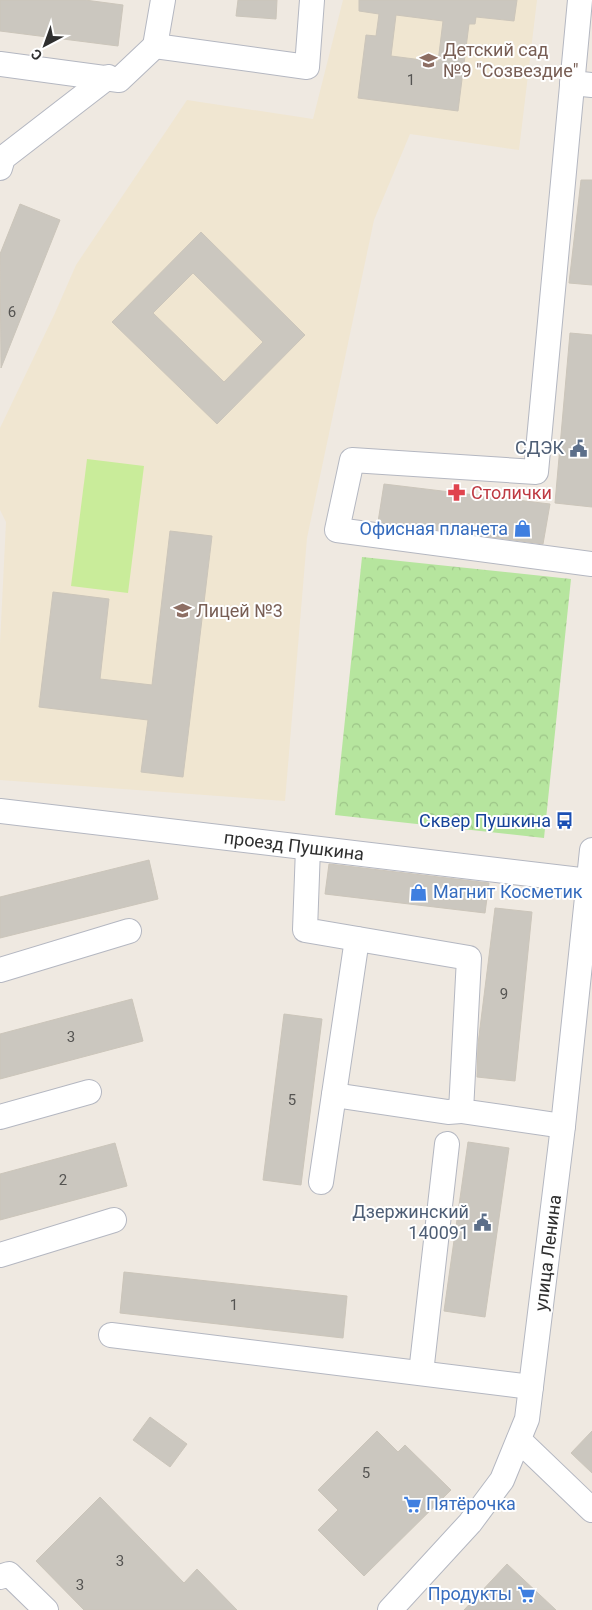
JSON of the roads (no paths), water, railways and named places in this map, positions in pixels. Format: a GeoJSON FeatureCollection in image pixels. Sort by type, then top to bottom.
{"type":"FeatureCollection","features":[{"type":"Feature","properties":{"kind":"street"},"geometry":{"type":"LineString","coordinates":[[0,64],[108,77],[118,80],[154,46],[163,0]]}},
{"type":"Feature","properties":{"kind":"street"},"geometry":{"type":"LineString","coordinates":[[154,46],[307,67],[312,0]]}},
{"type":"Feature","properties":{"kind":"street"},"geometry":{"type":"LineString","coordinates":[[580,0],[582,84],[536,472],[352,460],[337,530],[592,564]]}},
{"type":"Feature","properties":{"kind":"street"},"geometry":{"type":"LineString","coordinates":[[1,162],[108,77]]}},
{"type":"Feature","properties":{"kind":"street","name":"проезд Пушкина"},"geometry":{"type":"LineString","coordinates":[[0,811],[589,881]]}},
{"type":"Feature","properties":{"kind":"street"},"geometry":{"type":"LineString","coordinates":[[308,848],[305,930],[468,958],[461,1111]]}},
{"type":"Feature","properties":{"kind":"street","name":"улица Ленина"},"geometry":{"type":"LineString","coordinates":[[390,1610],[470,1523],[497,1488],[527,1418],[564,1126],[592,850]]}},
{"type":"Feature","properties":{"kind":"street"},"geometry":{"type":"LineString","coordinates":[[0,970],[128,931]]}},
{"type":"Feature","properties":{"kind":"street"},"geometry":{"type":"LineString","coordinates":[[321,1182],[357,939]]}},
{"type":"Feature","properties":{"kind":"street"},"geometry":{"type":"LineString","coordinates":[[0,1117],[89,1092]]}},
{"type":"Feature","properties":{"kind":"street"},"geometry":{"type":"LineString","coordinates":[[334,1095],[448,1112],[461,1111],[564,1126]]}},
{"type":"Feature","properties":{"kind":"street"},"geometry":{"type":"LineString","coordinates":[[421,1373],[447,1144]]}},
{"type":"Feature","properties":{"kind":"street"},"geometry":{"type":"LineString","coordinates":[[0,1255],[114,1220]]}},
{"type":"Feature","properties":{"kind":"street"},"geometry":{"type":"LineString","coordinates":[[111,1335],[531,1387]]}},
{"type":"Feature","properties":{"kind":"street"},"geometry":{"type":"LineString","coordinates":[[519,1440],[592,1510]]}},
{"type":"Feature","properties":{"kind":"street"},"geometry":{"type":"LineString","coordinates":[[0,1577],[9,1574],[46,1610]]}},
{"type":"Feature","properties":{"kind":"place","name":"Детский сад №9 \"Созвездие\""},"geometry":{"type":"Point","coordinates":[429,60]}},
{"type":"Feature","properties":{"kind":"place","name":"СДЭК"},"geometry":{"type":"Point","coordinates":[578,448]}},
{"type":"Feature","properties":{"kind":"place","name":"Столички"},"geometry":{"type":"Point","coordinates":[457,493]}},
{"type":"Feature","properties":{"kind":"place","name":"Офисная планета"},"geometry":{"type":"Point","coordinates":[522,529]}},
{"type":"Feature","properties":{"kind":"place","name":"Лицей №3"},"geometry":{"type":"Point","coordinates":[182,611]}},
{"type":"Feature","properties":{"kind":"place","name":"Сквер Пушкина"},"geometry":{"type":"Point","coordinates":[565,821]}},
{"type":"Feature","properties":{"kind":"place","name":"Магнит Косметик"},"geometry":{"type":"Point","coordinates":[419,892]}},
{"type":"Feature","properties":{"kind":"place","name":"Дзержинский 140091"},"geometry":{"type":"Point","coordinates":[483,1222]}},
{"type":"Feature","properties":{"kind":"place","name":"Пятёрочка"},"geometry":{"type":"Point","coordinates":[412,1504]}},
{"type":"Feature","properties":{"kind":"place","name":"Продукты"},"geometry":{"type":"Point","coordinates":[526,1594]}}]}
